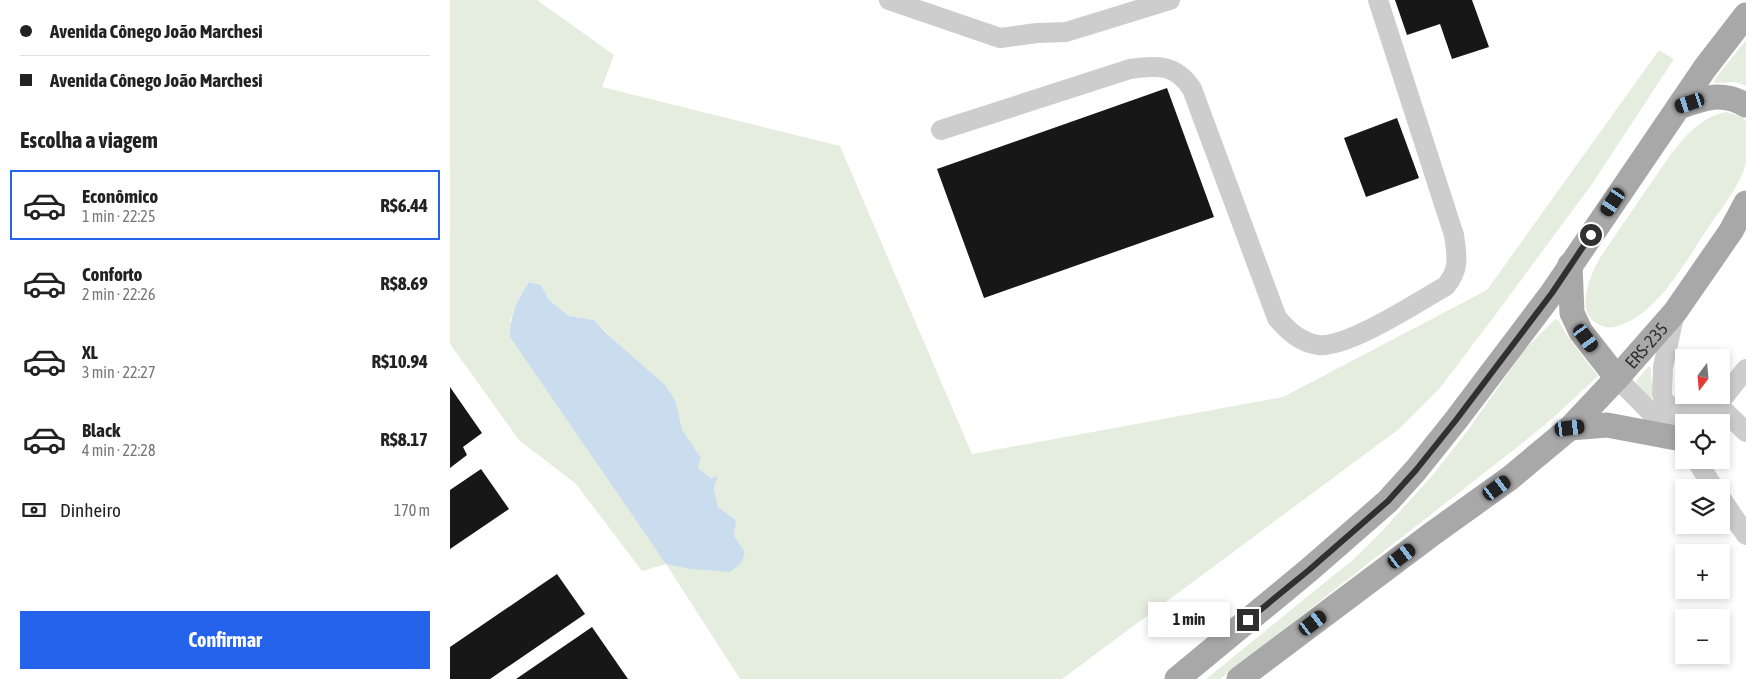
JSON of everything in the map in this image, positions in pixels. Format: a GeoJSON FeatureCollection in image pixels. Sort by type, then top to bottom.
{"type":"FeatureCollection","features":[{"type":"Feature","properties":{"kind":"main road"},"geometry":{"type":"LineString","coordinates":[[1177,679],[1309,570],[1388,501],[1416,470],[1552,293],[1705,68],[1746,15]]}},
{"type":"Feature","properties":{"kind":"main road"},"geometry":{"type":"LineString","coordinates":[[1679,106],[1712,96],[1725,97],[1746,105]]}},
{"type":"Feature","properties":{"kind":"main road","name":"ERS-235"},"geometry":{"type":"LineString","coordinates":[[1239,679],[1510,478],[1570,428],[1617,378],[1674,312],[1739,230],[1746,203]]}},
{"type":"Feature","properties":{"kind":"main road"},"geometry":{"type":"LineString","coordinates":[[1570,265],[1572,313],[1581,332],[1617,378]]}},
{"type":"Feature","properties":{"kind":"main road"},"geometry":{"type":"LineString","coordinates":[[1570,428],[1607,425],[1675,440]]}},
{"type":"Feature","properties":{"kind":"street"},"geometry":{"type":"LineString","coordinates":[[889,0],[1000,38],[1038,33],[1066,32],[1170,0]]}},
{"type":"Feature","properties":{"kind":"street"},"geometry":{"type":"LineString","coordinates":[[940,130],[1130,69],[1155,67],[1174,71],[1186,78],[1192,89],[1277,318],[1290,333],[1304,340],[1319,345],[1337,344],[1354,338],[1446,286],[1454,276],[1456,266],[1454,235],[1378,0]]}},
{"type":"Feature","properties":{"kind":"street"},"geometry":{"type":"LineString","coordinates":[[1674,312],[1663,367],[1662,394],[1665,407],[1675,430]]}},
{"type":"Feature","properties":{"kind":"street"},"geometry":{"type":"LineString","coordinates":[[1730,390],[1745,374]]}},
{"type":"Feature","properties":{"kind":"street"},"geometry":{"type":"LineString","coordinates":[[1617,378],[1675,436]]}},
{"type":"Feature","properties":{"kind":"street"},"geometry":{"type":"LineString","coordinates":[[1665,407],[1717,404],[1746,432]]}},
{"type":"Feature","properties":{"kind":"street"},"geometry":{"type":"LineString","coordinates":[[1710,414],[1717,404]]}},
{"type":"Feature","properties":{"kind":"street"},"geometry":{"type":"LineString","coordinates":[[1730,511],[1746,535]]}},
{"type":"Feature","properties":{"kind":"green space"},"geometry":{"type":"Polygon","coordinates":[[[450,0],[537,0],[614,55],[602,87],[840,146],[972,454],[1283,397],[1487,290],[1659,50],[1674,59],[1592,184],[1440,388],[1399,429],[1062,679],[740,679],[666,564],[642,571],[576,484],[519,440],[450,344],[450,0]],[[529,282],[520,296],[510,321],[745,552],[733,536],[736,520],[718,507],[714,488],[718,476],[711,478],[698,468],[701,458],[682,429],[676,402],[594,320],[569,316],[549,300],[541,285],[529,282]]]}},
{"type":"Feature","properties":{"kind":"green space"},"geometry":{"type":"Polygon","coordinates":[[[1746,40],[1746,86],[1736,82],[1715,83],[1714,80],[1746,40]]]}},
{"type":"Feature","properties":{"kind":"green space"},"geometry":{"type":"Polygon","coordinates":[[[1726,112],[1743,117],[1746,121],[1746,163],[1735,188],[1675,278],[1654,303],[1622,325],[1606,327],[1598,324],[1591,318],[1585,302],[1589,282],[1601,256],[1682,140],[1702,122],[1717,114],[1726,112]]]}},
{"type":"Feature","properties":{"kind":"green space"},"geometry":{"type":"Polygon","coordinates":[[[1555,319],[1559,321],[1567,336],[1598,376],[1553,418],[1520,445],[1220,679],[1206,679],[1355,558],[1383,530],[1432,476],[1468,430],[1526,348],[1555,319]]]}},
{"type":"Feature","properties":{"kind":"green space"},"geometry":{"type":"Polygon","coordinates":[[[1649,366],[1651,368],[1651,400],[1647,398],[1636,381],[1649,366]]]}},
{"type":"Feature","properties":{"kind":"water"},"geometry":{"type":"Polygon","coordinates":[[[529,282],[541,285],[549,300],[569,316],[594,320],[607,334],[665,385],[676,402],[682,429],[701,458],[698,468],[711,478],[718,476],[714,488],[718,507],[736,520],[734,536],[745,552],[741,563],[730,572],[691,569],[666,564],[510,337],[511,322],[515,308],[529,282]]]}},
{"type":"Feature","properties":{"kind":"building"},"geometry":{"type":"Polygon","coordinates":[[[1395,0],[1472,0],[1489,47],[1452,59],[1440,24],[1407,35],[1395,0]]]}},
{"type":"Feature","properties":{"kind":"building"},"geometry":{"type":"Polygon","coordinates":[[[1167,88],[1214,217],[984,298],[937,169],[1167,88]]]}},
{"type":"Feature","properties":{"kind":"building"},"geometry":{"type":"Polygon","coordinates":[[[1397,118],[1419,178],[1366,197],[1344,138],[1397,118]]]}},
{"type":"Feature","properties":{"kind":"building"},"geometry":{"type":"Polygon","coordinates":[[[450,387],[482,433],[463,447],[467,455],[450,468],[450,387]]]}},
{"type":"Feature","properties":{"kind":"building"},"geometry":{"type":"Polygon","coordinates":[[[481,469],[509,509],[450,549],[450,490],[481,469]]]}},
{"type":"Feature","properties":{"kind":"building"},"geometry":{"type":"Polygon","coordinates":[[[557,574],[585,614],[490,679],[450,679],[450,647],[557,574]]]}},
{"type":"Feature","properties":{"kind":"building"},"geometry":{"type":"Polygon","coordinates":[[[592,627],[628,679],[516,679],[592,627]]]}},
{"type":"Feature","properties":{"kind":"route"},"geometry":{"type":"LineString","coordinates":[[1248,620],[1388,501],[1416,470],[1552,293],[1591,235]]}}]}
